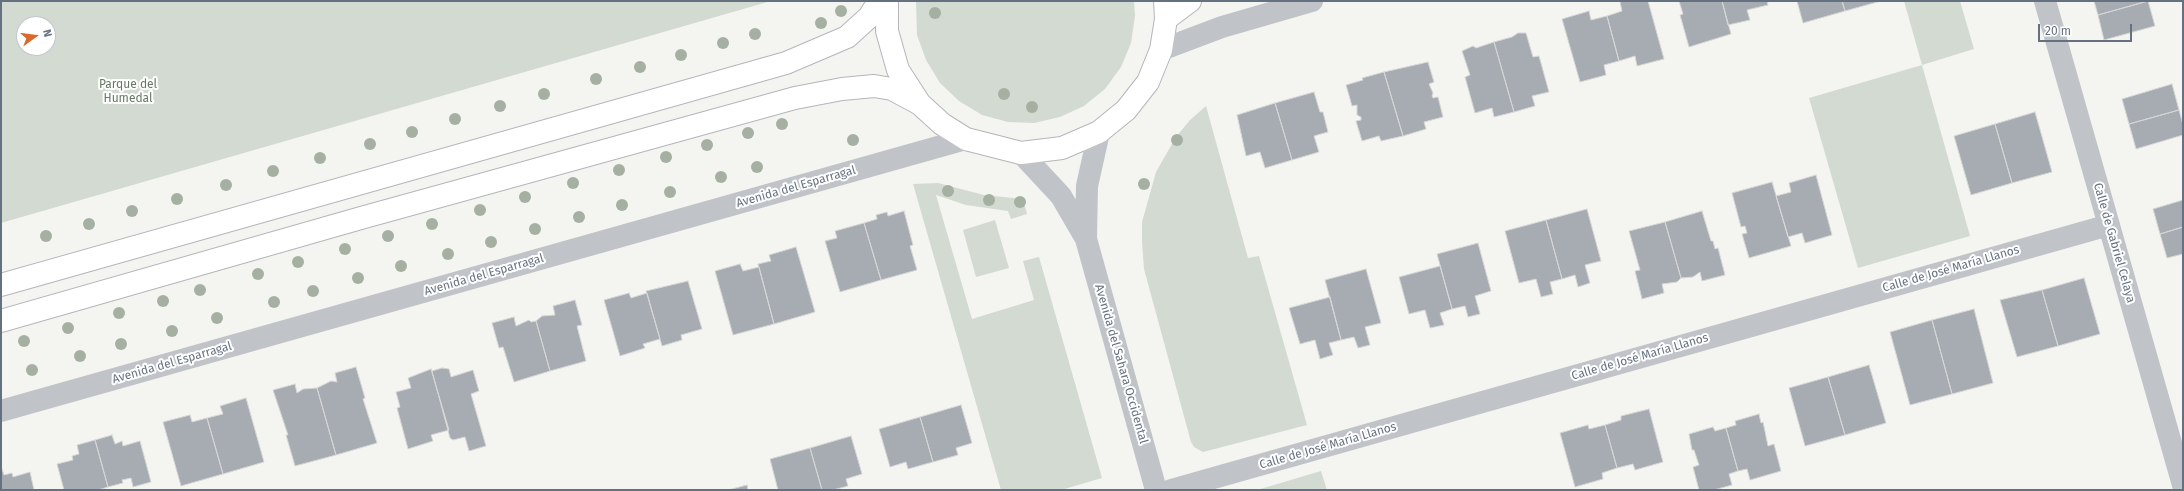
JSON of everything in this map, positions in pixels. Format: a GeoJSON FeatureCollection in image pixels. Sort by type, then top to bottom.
{"type":"FeatureCollection","features":[{"type":"Feature","properties":{"kind":"main road"},"geometry":{"type":"LineString","coordinates":[[1,285],[786,63],[847,37],[869,17],[879,1]]}},
{"type":"Feature","properties":{"kind":"main road"},"geometry":{"type":"LineString","coordinates":[[887,1],[886,31],[898,70],[920,104]]}},
{"type":"Feature","properties":{"kind":"main road"},"geometry":{"type":"LineString","coordinates":[[1,321],[361,218],[795,98],[842,89],[874,86],[892,89],[920,104],[942,124],[966,139],[1021,153],[1062,148],[1099,132],[1126,110],[1148,82],[1161,50],[1166,10],[1190,1]]}},
{"type":"Feature","properties":{"kind":"street"},"geometry":{"type":"LineString","coordinates":[[1161,50],[1222,27],[1312,1]]}},
{"type":"Feature","properties":{"kind":"street","name":"Calle de Gabriel Celaya"},"geometry":{"type":"LineString","coordinates":[[2045,1],[2183,485]]}},
{"type":"Feature","properties":{"kind":"street","name":"Avenida del Sahara Occidental"},"geometry":{"type":"LineString","coordinates":[[1086,239],[1087,186],[1099,132]]}},
{"type":"Feature","properties":{"kind":"street","name":"Avenida del Esparragal"},"geometry":{"type":"LineString","coordinates":[[1,411],[966,139]]}},
{"type":"Feature","properties":{"kind":"street","name":"Avenida del Sahara Occidental"},"geometry":{"type":"LineString","coordinates":[[1021,153],[1061,196],[1086,239],[1156,490]]}},
{"type":"Feature","properties":{"kind":"street","name":"Calle de José María Llanos"},"geometry":{"type":"LineString","coordinates":[[1171,490],[2108,224]]}},
{"type":"Feature","properties":{"kind":"green space","name":"Parque del Humedal"},"geometry":{"type":"Polygon","coordinates":[[[1,1],[771,1],[1,223],[1,1]]]}},
{"type":"Feature","properties":{"kind":"green space"},"geometry":{"type":"Polygon","coordinates":[[[916,1],[1134,1],[1135,16],[1131,43],[1121,67],[1105,89],[1084,106],[1060,117],[1034,123],[1008,122],[982,115],[959,101],[940,83],[926,60],[917,35],[916,1]]]}},
{"type":"Feature","properties":{"kind":"green space"},"geometry":{"type":"Polygon","coordinates":[[[1904,1],[1960,1],[1974,49],[1922,65],[1904,1]]]}},
{"type":"Feature","properties":{"kind":"green space"},"geometry":{"type":"Polygon","coordinates":[[[1922,65],[1970,236],[1858,268],[1809,98],[1922,65]]]}},
{"type":"Feature","properties":{"kind":"green space"},"geometry":{"type":"Polygon","coordinates":[[[1206,106],[1248,258],[1259,256],[1307,425],[1203,452],[1194,447],[1191,442],[1144,269],[1142,222],[1156,172],[1176,137],[1190,120],[1206,106]]]}},
{"type":"Feature","properties":{"kind":"green space"},"geometry":{"type":"Polygon","coordinates":[[[938,183],[984,195],[1023,199],[1027,214],[1011,219],[1008,211],[966,205],[936,195],[972,319],[1034,300],[1023,261],[1039,257],[1102,478],[1061,490],[1001,490],[913,184],[938,183]]]}},
{"type":"Feature","properties":{"kind":"green space"},"geometry":{"type":"Polygon","coordinates":[[[995,220],[1009,268],[976,277],[963,230],[995,220]]]}},
{"type":"Feature","properties":{"kind":"green space"},"geometry":{"type":"Polygon","coordinates":[[[1321,471],[1327,490],[1257,490],[1321,471]]]}},
{"type":"Feature","properties":{"kind":"building"},"geometry":{"type":"Polygon","coordinates":[[[1648,1],[1664,59],[1637,66],[1635,56],[1619,61],[1607,16],[1622,11],[1620,2],[1648,1]]]}},
{"type":"Feature","properties":{"kind":"building"},"geometry":{"type":"Polygon","coordinates":[[[1679,1],[1722,1],[1731,34],[1689,47],[1680,15],[1683,14],[1679,1]]]}},
{"type":"Feature","properties":{"kind":"building"},"geometry":{"type":"Polygon","coordinates":[[[1722,1],[1767,1],[1768,5],[1747,10],[1750,20],[1728,25],[1722,1]]]}},
{"type":"Feature","properties":{"kind":"building"},"geometry":{"type":"Polygon","coordinates":[[[1797,1],[1842,1],[1845,11],[1803,23],[1797,1]]]}},
{"type":"Feature","properties":{"kind":"building"},"geometry":{"type":"Polygon","coordinates":[[[1842,1],[1881,1],[1845,11],[1842,1]]]}},
{"type":"Feature","properties":{"kind":"building"},"geometry":{"type":"Polygon","coordinates":[[[2094,1],[2148,1],[2098,15],[2094,1]]]}},
{"type":"Feature","properties":{"kind":"building"},"geometry":{"type":"Polygon","coordinates":[[[2148,1],[2155,26],[2104,40],[2098,15],[2148,1]]]}},
{"type":"Feature","properties":{"kind":"building"},"geometry":{"type":"Polygon","coordinates":[[[1589,11],[1591,20],[1607,16],[1619,61],[1604,65],[1606,75],[1580,82],[1562,19],[1589,11]]]}},
{"type":"Feature","properties":{"kind":"building"},"geometry":{"type":"Polygon","coordinates":[[[1518,33],[1526,33],[1533,57],[1539,56],[1549,92],[1532,96],[1535,106],[1514,112],[1494,42],[1512,37],[1518,33]]]}},
{"type":"Feature","properties":{"kind":"building"},"geometry":{"type":"Polygon","coordinates":[[[1494,42],[1514,112],[1494,117],[1492,108],[1475,113],[1465,77],[1470,75],[1462,51],[1473,46],[1476,48],[1494,42]]]}},
{"type":"Feature","properties":{"kind":"building"},"geometry":{"type":"Polygon","coordinates":[[[1428,62],[1434,82],[1429,84],[1433,93],[1432,96],[1433,98],[1438,97],[1443,117],[1424,122],[1426,129],[1403,136],[1384,72],[1428,62]]]}},
{"type":"Feature","properties":{"kind":"building"},"geometry":{"type":"Polygon","coordinates":[[[1384,72],[1403,136],[1381,141],[1379,136],[1362,141],[1356,121],[1361,120],[1361,117],[1357,115],[1357,105],[1352,106],[1346,85],[1363,80],[1362,78],[1384,72]]]}},
{"type":"Feature","properties":{"kind":"building"},"geometry":{"type":"Polygon","coordinates":[[[2172,84],[2179,110],[2129,124],[2122,99],[2172,84]]]}},
{"type":"Feature","properties":{"kind":"building"},"geometry":{"type":"Polygon","coordinates":[[[1314,92],[1320,112],[1323,112],[1328,132],[1314,136],[1319,152],[1292,160],[1275,103],[1314,92]]]}},
{"type":"Feature","properties":{"kind":"building"},"geometry":{"type":"Polygon","coordinates":[[[1275,103],[1292,160],[1265,168],[1260,152],[1246,156],[1237,115],[1275,103]]]}},
{"type":"Feature","properties":{"kind":"building"},"geometry":{"type":"Polygon","coordinates":[[[2179,110],[2183,125],[2183,135],[2136,149],[2129,124],[2179,110]]]}},
{"type":"Feature","properties":{"kind":"building"},"geometry":{"type":"Polygon","coordinates":[[[2035,112],[2052,172],[2012,183],[1995,124],[2035,112]]]}},
{"type":"Feature","properties":{"kind":"building"},"geometry":{"type":"Polygon","coordinates":[[[1995,124],[2012,183],[1971,195],[1954,136],[1995,124]]]}},
{"type":"Feature","properties":{"kind":"building"},"geometry":{"type":"Polygon","coordinates":[[[1816,175],[1832,235],[1805,243],[1802,233],[1788,237],[1776,196],[1791,192],[1789,183],[1816,175]]]}},
{"type":"Feature","properties":{"kind":"building"},"geometry":{"type":"Polygon","coordinates":[[[1772,182],[1791,246],[1749,258],[1742,234],[1747,233],[1745,226],[1741,227],[1732,193],[1772,182]]]}},
{"type":"Feature","properties":{"kind":"building"},"geometry":{"type":"Polygon","coordinates":[[[2183,200],[2183,227],[2160,234],[2153,209],[2183,200]]]}},
{"type":"Feature","properties":{"kind":"building"},"geometry":{"type":"Polygon","coordinates":[[[1587,209],[1601,261],[1585,265],[1590,283],[1578,287],[1575,275],[1562,279],[1546,220],[1587,209]]]}},
{"type":"Feature","properties":{"kind":"building"},"geometry":{"type":"Polygon","coordinates":[[[904,211],[913,245],[910,246],[917,270],[881,280],[864,223],[877,219],[876,215],[887,212],[888,216],[904,211]]]}},
{"type":"Feature","properties":{"kind":"building"},"geometry":{"type":"Polygon","coordinates":[[[1702,211],[1711,241],[1713,241],[1715,249],[1718,248],[1725,275],[1702,281],[1700,272],[1693,277],[1681,278],[1665,222],[1702,211]]]}},
{"type":"Feature","properties":{"kind":"building"},"geometry":{"type":"Polygon","coordinates":[[[1546,220],[1562,279],[1550,282],[1553,294],[1541,297],[1536,279],[1519,283],[1505,231],[1546,220]]]}},
{"type":"Feature","properties":{"kind":"building"},"geometry":{"type":"Polygon","coordinates":[[[1665,222],[1681,278],[1677,282],[1662,284],[1664,293],[1642,299],[1635,271],[1640,270],[1629,231],[1665,222]]]}},
{"type":"Feature","properties":{"kind":"building"},"geometry":{"type":"Polygon","coordinates":[[[864,223],[881,280],[840,292],[825,241],[837,238],[835,231],[864,223]]]}},
{"type":"Feature","properties":{"kind":"building"},"geometry":{"type":"Polygon","coordinates":[[[2183,227],[2183,254],[2167,258],[2160,234],[2183,227]]]}},
{"type":"Feature","properties":{"kind":"building"},"geometry":{"type":"Polygon","coordinates":[[[1478,243],[1491,291],[1475,296],[1480,314],[1468,317],[1465,306],[1452,309],[1437,254],[1478,243]]]}},
{"type":"Feature","properties":{"kind":"building"},"geometry":{"type":"Polygon","coordinates":[[[796,247],[815,312],[774,324],[758,264],[771,261],[769,255],[796,247]]]}},
{"type":"Feature","properties":{"kind":"building"},"geometry":{"type":"Polygon","coordinates":[[[740,264],[743,271],[759,267],[774,324],[733,335],[715,271],[740,264]]]}},
{"type":"Feature","properties":{"kind":"building"},"geometry":{"type":"Polygon","coordinates":[[[1440,266],[1452,309],[1440,313],[1444,325],[1430,328],[1425,310],[1409,314],[1399,277],[1440,266]]]}},
{"type":"Feature","properties":{"kind":"building"},"geometry":{"type":"Polygon","coordinates":[[[1366,269],[1381,323],[1365,327],[1370,345],[1358,348],[1354,337],[1341,340],[1325,280],[1366,269]]]}},
{"type":"Feature","properties":{"kind":"building"},"geometry":{"type":"Polygon","coordinates":[[[2084,278],[2100,334],[2058,346],[2042,290],[2084,278]]]}},
{"type":"Feature","properties":{"kind":"building"},"geometry":{"type":"Polygon","coordinates":[[[688,281],[702,329],[681,335],[682,340],[662,346],[646,291],[688,281]]]}},
{"type":"Feature","properties":{"kind":"building"},"geometry":{"type":"Polygon","coordinates":[[[2042,290],[2058,346],[2017,357],[2000,300],[2042,290]]]}},
{"type":"Feature","properties":{"kind":"building"},"geometry":{"type":"Polygon","coordinates":[[[629,293],[631,298],[647,293],[660,339],[643,344],[645,348],[620,356],[604,300],[629,293]]]}},
{"type":"Feature","properties":{"kind":"building"},"geometry":{"type":"Polygon","coordinates":[[[1330,297],[1341,340],[1329,343],[1333,355],[1320,359],[1315,340],[1300,344],[1289,308],[1330,297]]]}},
{"type":"Feature","properties":{"kind":"building"},"geometry":{"type":"Polygon","coordinates":[[[575,300],[582,325],[577,326],[586,361],[550,371],[536,321],[542,316],[555,315],[553,306],[575,300]]]}},
{"type":"Feature","properties":{"kind":"building"},"geometry":{"type":"Polygon","coordinates":[[[1974,309],[1993,383],[1952,394],[1932,320],[1974,309]]]}},
{"type":"Feature","properties":{"kind":"building"},"geometry":{"type":"Polygon","coordinates":[[[514,317],[516,326],[529,320],[531,322],[536,321],[550,371],[514,382],[503,347],[499,348],[492,323],[514,317]]]}},
{"type":"Feature","properties":{"kind":"building"},"geometry":{"type":"Polygon","coordinates":[[[1932,320],[1952,394],[1910,405],[1890,332],[1932,320]]]}},
{"type":"Feature","properties":{"kind":"building"},"geometry":{"type":"Polygon","coordinates":[[[1869,365],[1886,423],[1845,435],[1828,377],[1869,365]]]}},
{"type":"Feature","properties":{"kind":"building"},"geometry":{"type":"Polygon","coordinates":[[[356,367],[365,398],[363,399],[377,443],[336,455],[317,388],[331,381],[337,382],[335,373],[356,367]]]}},
{"type":"Feature","properties":{"kind":"building"},"geometry":{"type":"Polygon","coordinates":[[[442,368],[449,369],[451,377],[473,370],[479,391],[471,394],[486,446],[469,451],[465,437],[453,440],[450,438],[432,371],[442,368]]]}},
{"type":"Feature","properties":{"kind":"building"},"geometry":{"type":"Polygon","coordinates":[[[431,369],[449,430],[431,435],[433,441],[408,449],[397,408],[400,407],[396,392],[411,388],[408,378],[431,369]]]}},
{"type":"Feature","properties":{"kind":"building"},"geometry":{"type":"Polygon","coordinates":[[[1828,377],[1845,435],[1805,446],[1789,388],[1828,377]]]}},
{"type":"Feature","properties":{"kind":"building"},"geometry":{"type":"Polygon","coordinates":[[[295,384],[297,393],[303,389],[317,388],[336,455],[295,466],[286,435],[288,435],[273,390],[295,384]]]}},
{"type":"Feature","properties":{"kind":"building"},"geometry":{"type":"Polygon","coordinates":[[[246,398],[264,462],[223,474],[207,418],[223,414],[220,406],[246,398]]]}},
{"type":"Feature","properties":{"kind":"building"},"geometry":{"type":"Polygon","coordinates":[[[961,405],[972,443],[956,448],[958,455],[933,462],[920,417],[961,405]]]}},
{"type":"Feature","properties":{"kind":"building"},"geometry":{"type":"Polygon","coordinates":[[[1649,409],[1663,462],[1635,470],[1633,464],[1617,468],[1605,425],[1621,420],[1621,416],[1649,409]]]}},
{"type":"Feature","properties":{"kind":"building"},"geometry":{"type":"Polygon","coordinates":[[[1759,414],[1761,423],[1763,422],[1768,446],[1774,444],[1781,471],[1750,480],[1747,469],[1738,471],[1726,428],[1736,425],[1735,421],[1759,414]]]}},
{"type":"Feature","properties":{"kind":"building"},"geometry":{"type":"Polygon","coordinates":[[[190,415],[192,422],[207,418],[223,474],[181,486],[163,422],[190,415]]]}},
{"type":"Feature","properties":{"kind":"building"},"geometry":{"type":"Polygon","coordinates":[[[920,417],[933,462],[908,469],[906,462],[890,467],[879,429],[920,417]]]}},
{"type":"Feature","properties":{"kind":"building"},"geometry":{"type":"Polygon","coordinates":[[[1588,425],[1589,429],[1605,425],[1617,468],[1602,473],[1603,479],[1575,487],[1560,433],[1588,425]]]}},
{"type":"Feature","properties":{"kind":"building"},"geometry":{"type":"Polygon","coordinates":[[[1713,427],[1715,431],[1726,428],[1738,471],[1729,474],[1732,485],[1714,490],[1699,490],[1693,467],[1699,465],[1694,450],[1692,450],[1689,434],[1713,427]]]}},
{"type":"Feature","properties":{"kind":"building"},"geometry":{"type":"Polygon","coordinates":[[[112,435],[115,444],[122,441],[123,446],[140,441],[151,482],[133,487],[131,478],[122,480],[123,483],[108,487],[95,440],[112,435]]]}},
{"type":"Feature","properties":{"kind":"building"},"geometry":{"type":"Polygon","coordinates":[[[851,436],[862,474],[846,479],[848,486],[833,490],[822,490],[810,448],[851,436]]]}},
{"type":"Feature","properties":{"kind":"building"},"geometry":{"type":"Polygon","coordinates":[[[95,440],[108,487],[98,490],[64,490],[57,464],[73,460],[72,456],[79,454],[77,445],[95,440]]]}},
{"type":"Feature","properties":{"kind":"building"},"geometry":{"type":"Polygon","coordinates":[[[810,448],[822,490],[778,490],[770,459],[810,448]]]}},
{"type":"Feature","properties":{"kind":"building"},"geometry":{"type":"Polygon","coordinates":[[[1,466],[4,475],[12,473],[13,477],[30,472],[34,490],[1,490],[1,466]]]}},
{"type":"Feature","properties":{"kind":"building"},"geometry":{"type":"Polygon","coordinates":[[[747,485],[748,490],[728,490],[747,485]]]}}]}
